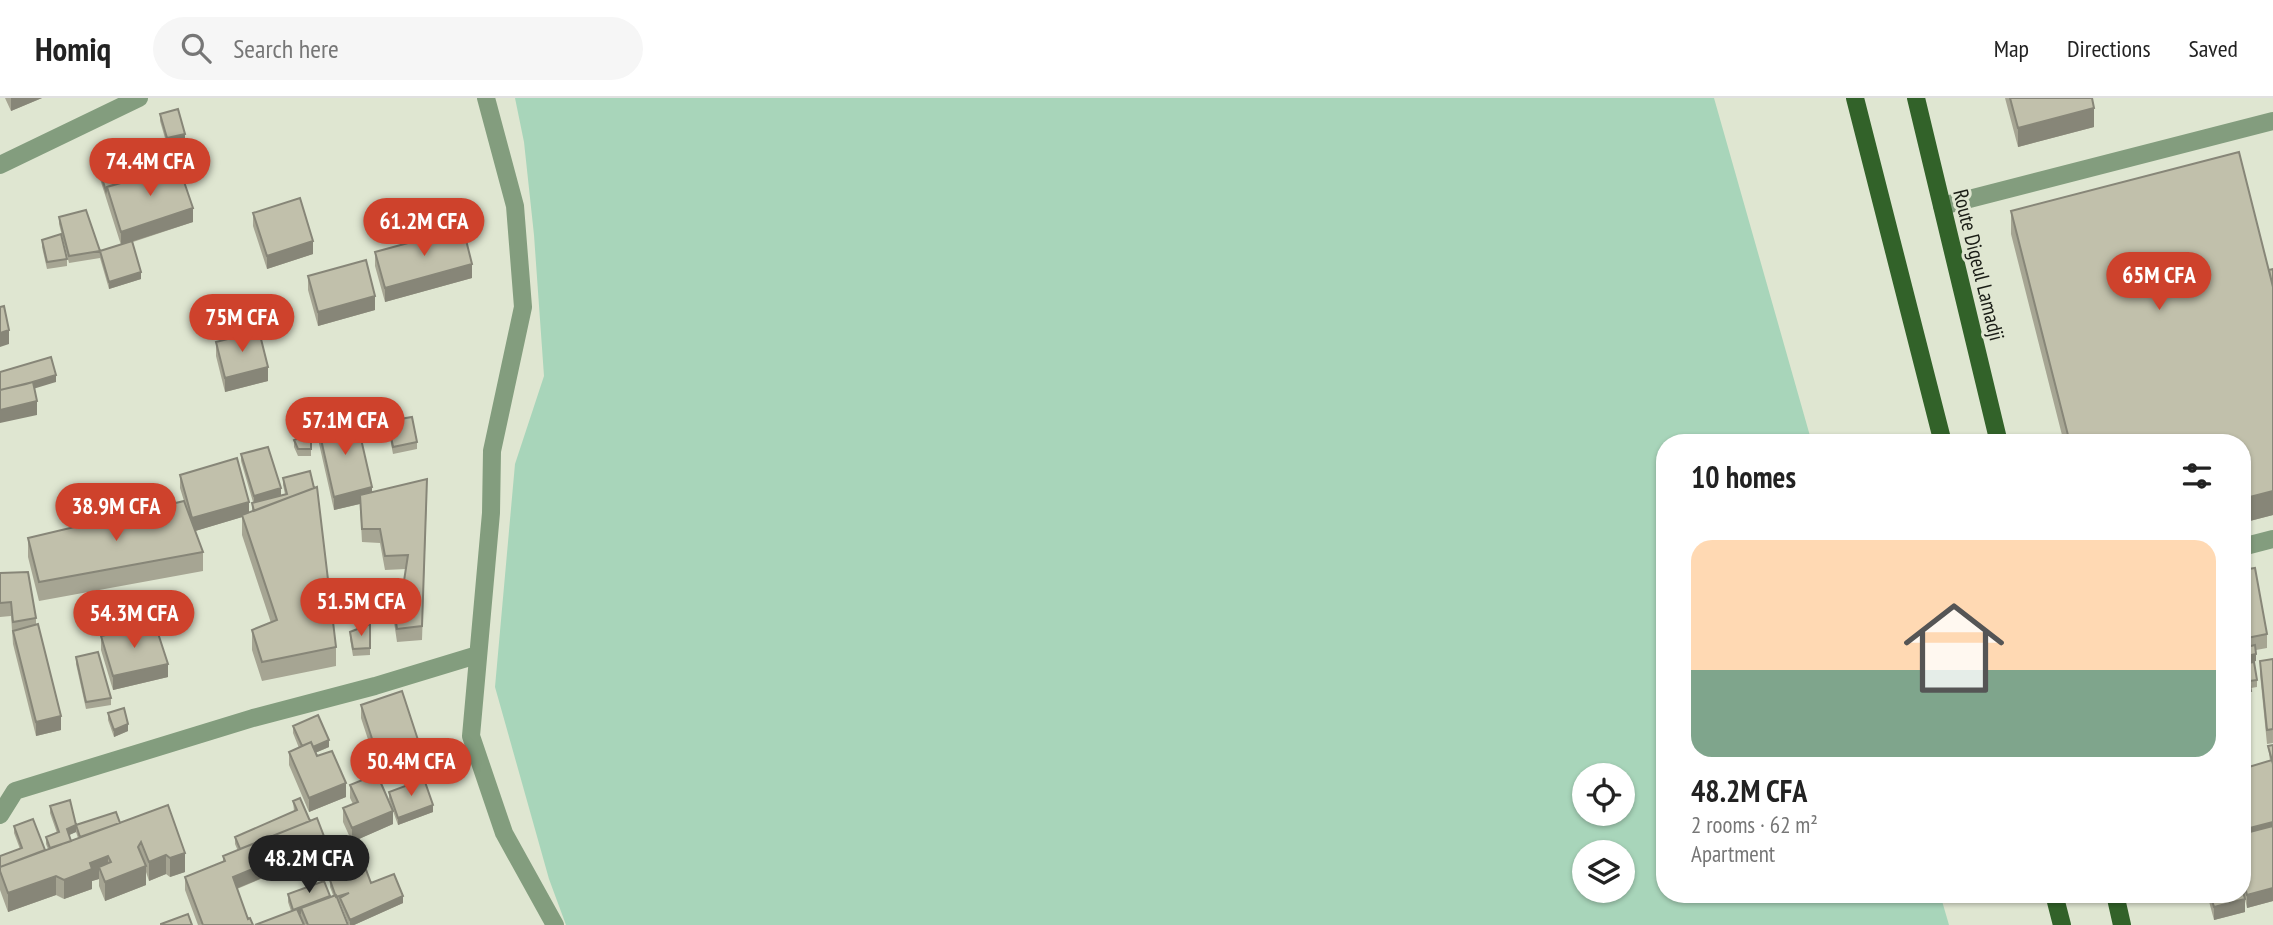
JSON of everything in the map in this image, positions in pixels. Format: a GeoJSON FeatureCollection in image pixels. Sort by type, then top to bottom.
{"type":"FeatureCollection","features":[{"type":"Feature","properties":{"kind":"main road"},"geometry":{"type":"LineString","coordinates":[[1855,98],[1941,434]]}},
{"type":"Feature","properties":{"kind":"main road","name":"Route Digeul Lamadji"},"geometry":{"type":"LineString","coordinates":[[1916,98],[1997,434]]}},
{"type":"Feature","properties":{"kind":"main road"},"geometry":{"type":"LineString","coordinates":[[2056,903],[2062,925]]}},
{"type":"Feature","properties":{"kind":"main road"},"geometry":{"type":"LineString","coordinates":[[2117,903],[2122,925]]}},
{"type":"Feature","properties":{"kind":"street"},"geometry":{"type":"LineString","coordinates":[[0,165],[139,98]]}},
{"type":"Feature","properties":{"kind":"street"},"geometry":{"type":"LineString","coordinates":[[486,98],[515,206],[523,307],[492,451],[485,602],[477,655],[471,736],[504,833],[555,925]]}},
{"type":"Feature","properties":{"kind":"street"},"geometry":{"type":"LineString","coordinates":[[1942,206],[2273,121]]}},
{"type":"Feature","properties":{"kind":"street"},"geometry":{"type":"LineString","coordinates":[[2251,545],[2273,539]]}},
{"type":"Feature","properties":{"kind":"street"},"geometry":{"type":"LineString","coordinates":[[0,816],[15,791],[253,718],[477,655]]}},
{"type":"Feature","properties":{"kind":"shaded area"},"geometry":{"type":"Polygon","coordinates":[[[515,98],[1714,98],[1809,434],[1656,434],[1656,903],[1943,903],[1949,925],[566,925],[549,879],[495,687],[515,464],[544,376],[534,235],[524,142],[515,98]]]}},
{"type":"Feature","properties":{"kind":"building"},"geometry":{"type":"Polygon","coordinates":[[[2010,98],[2092,98],[2094,108],[2018,128],[2010,98]]]}},
{"type":"Feature","properties":{"kind":"building"},"geometry":{"type":"Polygon","coordinates":[[[178,109],[185,134],[167,138],[160,114],[178,109]]]}},
{"type":"Feature","properties":{"kind":"building"},"geometry":{"type":"Polygon","coordinates":[[[2239,152],[2273,287],[2273,491],[2251,497],[2251,434],[2068,434],[2011,211],[2239,152]]]}},
{"type":"Feature","properties":{"kind":"building"},"geometry":{"type":"Polygon","coordinates":[[[178,164],[193,208],[121,232],[107,187],[178,164]]]}},
{"type":"Feature","properties":{"kind":"building"},"geometry":{"type":"Polygon","coordinates":[[[119,167],[124,182],[107,187],[106,191],[100,172],[119,167]]]}},
{"type":"Feature","properties":{"kind":"building"},"geometry":{"type":"Polygon","coordinates":[[[300,198],[313,241],[267,256],[253,213],[300,198]]]}},
{"type":"Feature","properties":{"kind":"building"},"geometry":{"type":"Polygon","coordinates":[[[86,210],[100,251],[69,256],[59,217],[86,210]]]}},
{"type":"Feature","properties":{"kind":"building"},"geometry":{"type":"Polygon","coordinates":[[[463,228],[472,264],[385,288],[375,252],[463,228]]]}},
{"type":"Feature","properties":{"kind":"building"},"geometry":{"type":"Polygon","coordinates":[[[61,234],[67,259],[47,262],[42,240],[61,234]]]}},
{"type":"Feature","properties":{"kind":"building"},"geometry":{"type":"Polygon","coordinates":[[[132,241],[141,272],[109,282],[100,251],[132,241]]]}},
{"type":"Feature","properties":{"kind":"building"},"geometry":{"type":"Polygon","coordinates":[[[366,260],[375,296],[318,312],[308,276],[366,260]]]}},
{"type":"Feature","properties":{"kind":"building"},"geometry":{"type":"Polygon","coordinates":[[[2273,269],[2273,287],[2269,270],[2273,269]]]}},
{"type":"Feature","properties":{"kind":"building"},"geometry":{"type":"Polygon","coordinates":[[[4,306],[9,330],[0,333],[0,307],[4,306]]]}},
{"type":"Feature","properties":{"kind":"building"},"geometry":{"type":"Polygon","coordinates":[[[259,331],[268,367],[225,378],[216,342],[259,331]]]}},
{"type":"Feature","properties":{"kind":"building"},"geometry":{"type":"Polygon","coordinates":[[[51,357],[56,375],[0,390],[0,372],[51,357]]]}},
{"type":"Feature","properties":{"kind":"building"},"geometry":{"type":"Polygon","coordinates":[[[33,382],[37,401],[0,410],[0,390],[33,382]]]}},
{"type":"Feature","properties":{"kind":"building"},"geometry":{"type":"Polygon","coordinates":[[[356,417],[372,487],[334,497],[318,426],[356,417]]]}},
{"type":"Feature","properties":{"kind":"building"},"geometry":{"type":"Polygon","coordinates":[[[412,417],[417,442],[393,447],[388,421],[412,417]]]}},
{"type":"Feature","properties":{"kind":"building"},"geometry":{"type":"Polygon","coordinates":[[[311,434],[311,449],[298,449],[294,440],[311,434]]]}},
{"type":"Feature","properties":{"kind":"building"},"geometry":{"type":"Polygon","coordinates":[[[268,447],[281,488],[254,496],[241,454],[268,447]]]}},
{"type":"Feature","properties":{"kind":"building"},"geometry":{"type":"Polygon","coordinates":[[[237,458],[249,502],[192,518],[180,475],[237,458]]]}},
{"type":"Feature","properties":{"kind":"building"},"geometry":{"type":"Polygon","coordinates":[[[310,471],[314,488],[254,511],[252,503],[287,494],[283,478],[310,471]]]}},
{"type":"Feature","properties":{"kind":"building"},"geometry":{"type":"Polygon","coordinates":[[[427,479],[422,626],[397,629],[390,581],[404,581],[408,555],[385,556],[380,529],[362,529],[360,495],[427,479]]]}},
{"type":"Feature","properties":{"kind":"building"},"geometry":{"type":"Polygon","coordinates":[[[317,487],[336,647],[262,662],[252,630],[277,620],[242,515],[317,487]]]}},
{"type":"Feature","properties":{"kind":"building"},"geometry":{"type":"Polygon","coordinates":[[[184,501],[203,552],[39,582],[28,538],[184,501]]]}},
{"type":"Feature","properties":{"kind":"building"},"geometry":{"type":"Polygon","coordinates":[[[2255,568],[2267,634],[2251,637],[2251,569],[2255,568]]]}},
{"type":"Feature","properties":{"kind":"building"},"geometry":{"type":"Polygon","coordinates":[[[28,572],[36,618],[13,622],[11,602],[0,603],[0,573],[28,572]]]}},
{"type":"Feature","properties":{"kind":"building"},"geometry":{"type":"Polygon","coordinates":[[[38,624],[61,716],[36,722],[13,631],[38,624]]]}},
{"type":"Feature","properties":{"kind":"building"},"geometry":{"type":"Polygon","coordinates":[[[155,624],[168,664],[113,676],[101,636],[155,624]]]}},
{"type":"Feature","properties":{"kind":"building"},"geometry":{"type":"Polygon","coordinates":[[[370,624],[370,648],[353,649],[350,632],[370,624]]]}},
{"type":"Feature","properties":{"kind":"building"},"geometry":{"type":"Polygon","coordinates":[[[2255,645],[2256,654],[2251,655],[2251,646],[2255,645]]]}},
{"type":"Feature","properties":{"kind":"building"},"geometry":{"type":"Polygon","coordinates":[[[98,652],[111,698],[86,702],[76,657],[98,652]]]}},
{"type":"Feature","properties":{"kind":"building"},"geometry":{"type":"Polygon","coordinates":[[[2273,659],[2273,729],[2267,730],[2260,661],[2273,659]]]}},
{"type":"Feature","properties":{"kind":"building"},"geometry":{"type":"Polygon","coordinates":[[[2251,662],[2254,662],[2257,680],[2251,681],[2251,662]]]}},
{"type":"Feature","properties":{"kind":"building"},"geometry":{"type":"Polygon","coordinates":[[[402,691],[419,743],[378,757],[361,705],[402,691]]]}},
{"type":"Feature","properties":{"kind":"building"},"geometry":{"type":"Polygon","coordinates":[[[124,708],[128,724],[114,730],[108,713],[124,708]]]}},
{"type":"Feature","properties":{"kind":"building"},"geometry":{"type":"Polygon","coordinates":[[[318,715],[329,740],[313,747],[311,742],[302,746],[293,726],[318,715]]]}},
{"type":"Feature","properties":{"kind":"building"},"geometry":{"type":"Polygon","coordinates":[[[311,742],[317,756],[332,751],[346,783],[309,798],[289,752],[311,742]]]}},
{"type":"Feature","properties":{"kind":"building"},"geometry":{"type":"Polygon","coordinates":[[[2273,745],[2273,764],[2268,746],[2273,745]]]}},
{"type":"Feature","properties":{"kind":"building"},"geometry":{"type":"Polygon","coordinates":[[[2272,760],[2273,764],[2273,822],[2251,828],[2251,766],[2272,760]]]}},
{"type":"Feature","properties":{"kind":"building"},"geometry":{"type":"Polygon","coordinates":[[[377,774],[393,811],[352,828],[343,808],[358,802],[350,785],[377,774]]]}},
{"type":"Feature","properties":{"kind":"building"},"geometry":{"type":"Polygon","coordinates":[[[424,779],[433,805],[398,818],[389,792],[424,779]]]}},
{"type":"Feature","properties":{"kind":"building"},"geometry":{"type":"Polygon","coordinates":[[[300,798],[310,821],[240,849],[235,837],[297,810],[293,801],[300,798]]]}},
{"type":"Feature","properties":{"kind":"building"},"geometry":{"type":"Polygon","coordinates":[[[70,800],[76,825],[67,829],[71,841],[50,848],[46,837],[59,832],[50,806],[70,800]]]}},
{"type":"Feature","properties":{"kind":"building"},"geometry":{"type":"Polygon","coordinates":[[[168,805],[185,853],[170,858],[166,855],[149,862],[141,842],[138,847],[146,866],[105,882],[99,867],[111,862],[108,856],[90,863],[92,869],[64,880],[56,876],[8,893],[0,867],[168,805]]]}},
{"type":"Feature","properties":{"kind":"building"},"geometry":{"type":"Polygon","coordinates":[[[116,812],[120,823],[80,837],[76,825],[116,812]]]}},
{"type":"Feature","properties":{"kind":"building"},"geometry":{"type":"Polygon","coordinates":[[[317,818],[325,839],[233,877],[248,919],[250,918],[253,925],[203,925],[185,877],[225,861],[223,856],[317,818]]]}},
{"type":"Feature","properties":{"kind":"building"},"geometry":{"type":"Polygon","coordinates":[[[33,819],[45,850],[0,867],[0,856],[22,848],[14,826],[33,819]]]}},
{"type":"Feature","properties":{"kind":"building"},"geometry":{"type":"Polygon","coordinates":[[[2273,826],[2273,888],[2251,894],[2251,832],[2273,826]]]}},
{"type":"Feature","properties":{"kind":"building"},"geometry":{"type":"Polygon","coordinates":[[[365,867],[371,883],[394,874],[403,896],[350,920],[340,898],[349,893],[336,897],[330,880],[365,867]]]}},
{"type":"Feature","properties":{"kind":"building"},"geometry":{"type":"Polygon","coordinates":[[[324,881],[330,896],[293,910],[288,894],[324,881]]]}},
{"type":"Feature","properties":{"kind":"building"},"geometry":{"type":"Polygon","coordinates":[[[336,895],[348,925],[308,925],[301,908],[336,895]]]}},
{"type":"Feature","properties":{"kind":"building"},"geometry":{"type":"Polygon","coordinates":[[[2213,903],[2230,903],[2214,907],[2213,903]]]}},
{"type":"Feature","properties":{"kind":"building"},"geometry":{"type":"Polygon","coordinates":[[[297,909],[304,925],[255,925],[297,909]]]}},
{"type":"Feature","properties":{"kind":"building"},"geometry":{"type":"Polygon","coordinates":[[[188,914],[192,925],[161,925],[161,924],[188,914]]]}}]}
